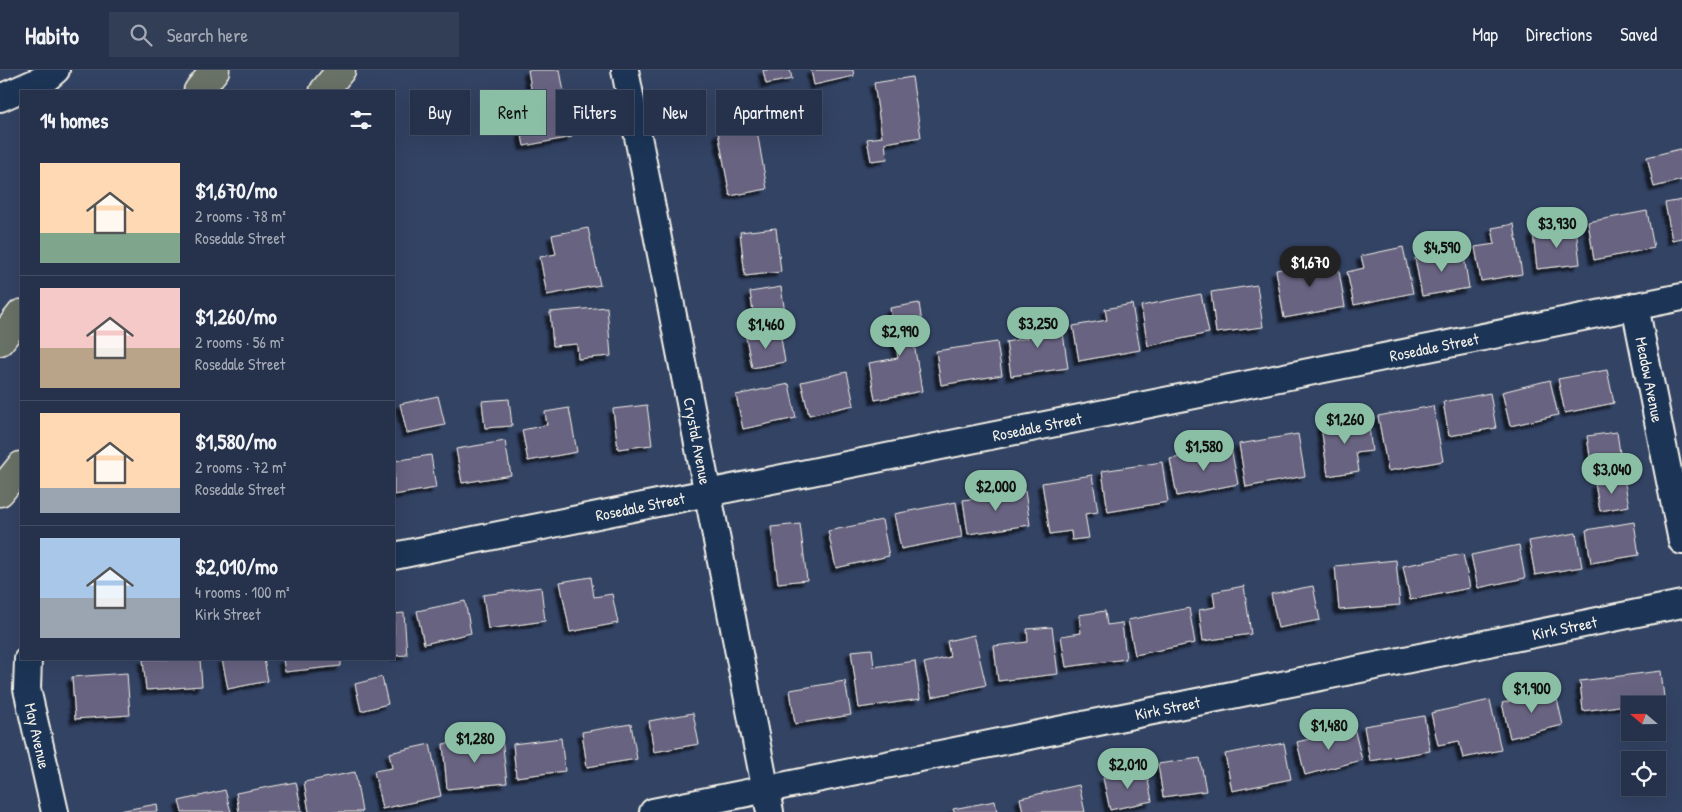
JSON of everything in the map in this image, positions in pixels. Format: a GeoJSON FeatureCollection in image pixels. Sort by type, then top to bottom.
{"type":"FeatureCollection","features":[{"type":"Feature","properties":{"kind":"highway"},"geometry":{"type":"LineString","coordinates":[[199,90],[215,70]]}},
{"type":"Feature","properties":{"kind":"highway"},"geometry":{"type":"LineString","coordinates":[[325,90],[341,70]]}},
{"type":"Feature","properties":{"kind":"highway"},"geometry":{"type":"LineString","coordinates":[[0,341],[20,315]]}},
{"type":"Feature","properties":{"kind":"highway"},"geometry":{"type":"LineString","coordinates":[[0,492],[20,467]]}},
{"type":"Feature","properties":{"kind":"street"},"geometry":{"type":"LineString","coordinates":[[0,98],[48,77],[56,70]]}},
{"type":"Feature","properties":{"kind":"street","name":"Crystal Avenue"},"geometry":{"type":"LineString","coordinates":[[625,70],[768,801]]}},
{"type":"Feature","properties":{"kind":"street","name":"Rosedale Street"},"geometry":{"type":"LineString","coordinates":[[395,556],[1682,297]]}},
{"type":"Feature","properties":{"kind":"street","name":"Meadow Avenue"},"geometry":{"type":"LineString","coordinates":[[1635,306],[1682,541]]}},
{"type":"Feature","properties":{"kind":"street","name":"Kirk Street"},"geometry":{"type":"LineString","coordinates":[[653,812],[768,801],[1682,604]]}},
{"type":"Feature","properties":{"kind":"street","name":"May Avenue"},"geometry":{"type":"LineString","coordinates":[[28,660],[27,689],[55,812]]}},
{"type":"Feature","properties":{"kind":"building"},"geometry":{"type":"Polygon","coordinates":[[[528,70],[560,70],[564,90],[556,90],[556,135],[572,135],[572,137],[524,146],[522,135],[546,135],[546,90],[531,90],[528,70]]]}},
{"type":"Feature","properties":{"kind":"building"},"geometry":{"type":"Polygon","coordinates":[[[763,70],[790,70],[792,79],[766,84],[763,70]]]}},
{"type":"Feature","properties":{"kind":"building"},"geometry":{"type":"Polygon","coordinates":[[[811,70],[853,70],[854,76],[814,85],[811,70]]]}},
{"type":"Feature","properties":{"kind":"building"},"geometry":{"type":"Polygon","coordinates":[[[912,77],[921,137],[885,143],[887,159],[871,161],[867,139],[882,137],[874,83],[912,77]]]}},
{"type":"Feature","properties":{"kind":"building"},"geometry":{"type":"Polygon","coordinates":[[[719,135],[758,135],[767,189],[730,196],[719,135]]]}},
{"type":"Feature","properties":{"kind":"building"},"geometry":{"type":"Polygon","coordinates":[[[1680,149],[1682,180],[1654,187],[1647,157],[1680,149]]]}},
{"type":"Feature","properties":{"kind":"building"},"geometry":{"type":"Polygon","coordinates":[[[1682,200],[1682,238],[1672,240],[1665,203],[1682,200]]]}},
{"type":"Feature","properties":{"kind":"building"},"geometry":{"type":"Polygon","coordinates":[[[1647,211],[1654,248],[1594,260],[1588,222],[1647,211]]]}},
{"type":"Feature","properties":{"kind":"building"},"geometry":{"type":"Polygon","coordinates":[[[1514,224],[1522,274],[1481,281],[1475,247],[1495,244],[1492,228],[1514,224]]]}},
{"type":"Feature","properties":{"kind":"building"},"geometry":{"type":"Polygon","coordinates":[[[588,228],[600,285],[547,295],[540,257],[556,254],[552,235],[588,228]]]}},
{"type":"Feature","properties":{"kind":"building"},"geometry":{"type":"Polygon","coordinates":[[[776,228],[781,272],[745,276],[740,232],[776,228]]]}},
{"type":"Feature","properties":{"kind":"building"},"geometry":{"type":"Polygon","coordinates":[[[1576,228],[1580,264],[1537,269],[1533,233],[1576,228]]]}},
{"type":"Feature","properties":{"kind":"building"},"geometry":{"type":"Polygon","coordinates":[[[1403,247],[1413,293],[1354,305],[1347,272],[1364,268],[1361,256],[1403,247]]]}},
{"type":"Feature","properties":{"kind":"building"},"geometry":{"type":"Polygon","coordinates":[[[1463,250],[1469,288],[1422,296],[1415,258],[1463,250]]]}},
{"type":"Feature","properties":{"kind":"building"},"geometry":{"type":"Polygon","coordinates":[[[1337,259],[1345,307],[1284,318],[1276,270],[1337,259]]]}},
{"type":"Feature","properties":{"kind":"building"},"geometry":{"type":"Polygon","coordinates":[[[1257,285],[1263,327],[1216,333],[1211,292],[1257,285]]]}},
{"type":"Feature","properties":{"kind":"building"},"geometry":{"type":"Polygon","coordinates":[[[781,287],[786,319],[755,324],[750,292],[781,287]]]}},
{"type":"Feature","properties":{"kind":"building"},"geometry":{"type":"Polygon","coordinates":[[[1201,294],[1209,333],[1148,346],[1141,306],[1201,294]]]}},
{"type":"Feature","properties":{"kind":"building"},"geometry":{"type":"Polygon","coordinates":[[[919,303],[924,336],[913,338],[922,391],[875,400],[869,363],[898,358],[890,308],[919,303]]]}},
{"type":"Feature","properties":{"kind":"building"},"geometry":{"type":"Polygon","coordinates":[[[1132,304],[1140,350],[1079,361],[1073,326],[1107,320],[1105,309],[1132,304]]]}},
{"type":"Feature","properties":{"kind":"building"},"geometry":{"type":"Polygon","coordinates":[[[607,307],[611,356],[578,359],[577,344],[553,346],[550,312],[607,307]]]}},
{"type":"Feature","properties":{"kind":"building"},"geometry":{"type":"Polygon","coordinates":[[[1052,317],[1054,334],[1063,333],[1068,368],[1011,376],[1006,342],[1027,338],[1025,321],[1052,317]]]}},
{"type":"Feature","properties":{"kind":"building"},"geometry":{"type":"Polygon","coordinates":[[[780,332],[785,362],[752,368],[746,338],[780,332]]]}},
{"type":"Feature","properties":{"kind":"building"},"geometry":{"type":"Polygon","coordinates":[[[997,342],[1002,375],[941,385],[936,351],[997,342]]]}},
{"type":"Feature","properties":{"kind":"building"},"geometry":{"type":"Polygon","coordinates":[[[1607,370],[1614,403],[1565,413],[1558,379],[1607,370]]]}},
{"type":"Feature","properties":{"kind":"building"},"geometry":{"type":"Polygon","coordinates":[[[847,372],[854,405],[809,415],[801,382],[847,372]]]}},
{"type":"Feature","properties":{"kind":"building"},"geometry":{"type":"Polygon","coordinates":[[[1550,380],[1558,415],[1510,426],[1502,392],[1550,380]]]}},
{"type":"Feature","properties":{"kind":"building"},"geometry":{"type":"Polygon","coordinates":[[[789,384],[796,418],[743,429],[736,395],[789,384]]]}},
{"type":"Feature","properties":{"kind":"building"},"geometry":{"type":"Polygon","coordinates":[[[1490,393],[1496,428],[1449,436],[1443,402],[1490,393]]]}},
{"type":"Feature","properties":{"kind":"building"},"geometry":{"type":"Polygon","coordinates":[[[438,396],[445,425],[407,433],[400,404],[438,396]]]}},
{"type":"Feature","properties":{"kind":"building"},"geometry":{"type":"Polygon","coordinates":[[[509,399],[512,426],[485,428],[482,401],[509,399]]]}},
{"type":"Feature","properties":{"kind":"building"},"geometry":{"type":"Polygon","coordinates":[[[647,405],[652,445],[618,449],[613,409],[647,405]]]}},
{"type":"Feature","properties":{"kind":"building"},"geometry":{"type":"Polygon","coordinates":[[[1433,406],[1443,461],[1388,471],[1378,416],[1433,406]]]}},
{"type":"Feature","properties":{"kind":"building"},"geometry":{"type":"Polygon","coordinates":[[[569,408],[577,452],[528,461],[522,430],[547,425],[545,412],[569,408]]]}},
{"type":"Feature","properties":{"kind":"building"},"geometry":{"type":"Polygon","coordinates":[[[1368,419],[1372,451],[1356,453],[1359,471],[1328,476],[1321,426],[1368,419]]]}},
{"type":"Feature","properties":{"kind":"building"},"geometry":{"type":"Polygon","coordinates":[[[1617,432],[1621,460],[1591,464],[1587,436],[1617,432]]]}},
{"type":"Feature","properties":{"kind":"building"},"geometry":{"type":"Polygon","coordinates":[[[1298,434],[1305,476],[1246,487],[1239,444],[1298,434]]]}},
{"type":"Feature","properties":{"kind":"building"},"geometry":{"type":"Polygon","coordinates":[[[505,441],[511,475],[462,483],[456,449],[505,441]]]}},
{"type":"Feature","properties":{"kind":"building"},"geometry":{"type":"Polygon","coordinates":[[[1231,448],[1238,484],[1177,496],[1170,459],[1231,448]]]}},
{"type":"Feature","properties":{"kind":"building"},"geometry":{"type":"Polygon","coordinates":[[[431,455],[436,488],[395,495],[395,461],[431,455]]]}},
{"type":"Feature","properties":{"kind":"building"},"geometry":{"type":"Polygon","coordinates":[[[1162,462],[1168,502],[1108,512],[1102,471],[1162,462]]]}},
{"type":"Feature","properties":{"kind":"building"},"geometry":{"type":"Polygon","coordinates":[[[1092,475],[1098,512],[1085,514],[1089,538],[1072,540],[1071,531],[1050,534],[1042,483],[1092,475]]]}},
{"type":"Feature","properties":{"kind":"building"},"geometry":{"type":"Polygon","coordinates":[[[1624,479],[1629,506],[1600,511],[1595,484],[1624,479]]]}},
{"type":"Feature","properties":{"kind":"building"},"geometry":{"type":"Polygon","coordinates":[[[1025,491],[1030,525],[968,534],[963,500],[1025,491]]]}},
{"type":"Feature","properties":{"kind":"building"},"geometry":{"type":"Polygon","coordinates":[[[956,502],[962,537],[901,549],[894,514],[956,502]]]}},
{"type":"Feature","properties":{"kind":"building"},"geometry":{"type":"Polygon","coordinates":[[[882,520],[889,556],[836,568],[828,531],[882,520]]]}},
{"type":"Feature","properties":{"kind":"building"},"geometry":{"type":"Polygon","coordinates":[[[1634,522],[1639,555],[1591,563],[1586,530],[1634,522]]]}},
{"type":"Feature","properties":{"kind":"building"},"geometry":{"type":"Polygon","coordinates":[[[800,524],[807,580],[778,583],[771,527],[800,524]]]}},
{"type":"Feature","properties":{"kind":"building"},"geometry":{"type":"Polygon","coordinates":[[[1576,533],[1582,567],[1535,575],[1529,541],[1576,533]]]}},
{"type":"Feature","properties":{"kind":"building"},"geometry":{"type":"Polygon","coordinates":[[[1519,545],[1525,578],[1478,588],[1471,555],[1519,545]]]}},
{"type":"Feature","properties":{"kind":"building"},"geometry":{"type":"Polygon","coordinates":[[[1463,554],[1470,588],[1410,600],[1403,566],[1463,554]]]}},
{"type":"Feature","properties":{"kind":"building"},"geometry":{"type":"Polygon","coordinates":[[[1396,560],[1400,605],[1339,610],[1335,566],[1396,560]]]}},
{"type":"Feature","properties":{"kind":"building"},"geometry":{"type":"Polygon","coordinates":[[[591,577],[594,597],[612,594],[618,623],[570,632],[560,582],[591,577]]]}},
{"type":"Feature","properties":{"kind":"building"},"geometry":{"type":"Polygon","coordinates":[[[1244,586],[1251,634],[1203,641],[1199,610],[1215,607],[1213,592],[1244,586]]]}},
{"type":"Feature","properties":{"kind":"building"},"geometry":{"type":"Polygon","coordinates":[[[1313,586],[1320,620],[1278,628],[1271,594],[1313,586]]]}},
{"type":"Feature","properties":{"kind":"building"},"geometry":{"type":"Polygon","coordinates":[[[541,587],[545,621],[488,629],[483,595],[541,587]]]}},
{"type":"Feature","properties":{"kind":"building"},"geometry":{"type":"Polygon","coordinates":[[[465,601],[471,633],[424,644],[417,611],[465,601]]]}},
{"type":"Feature","properties":{"kind":"building"},"geometry":{"type":"Polygon","coordinates":[[[1189,608],[1195,643],[1135,655],[1128,620],[1189,608]]]}},
{"type":"Feature","properties":{"kind":"building"},"geometry":{"type":"Polygon","coordinates":[[[1105,611],[1107,625],[1122,623],[1126,659],[1066,667],[1061,636],[1081,633],[1079,615],[1105,611]]]}},
{"type":"Feature","properties":{"kind":"building"},"geometry":{"type":"Polygon","coordinates":[[[404,613],[407,655],[395,656],[395,614],[404,613]]]}},
{"type":"Feature","properties":{"kind":"building"},"geometry":{"type":"Polygon","coordinates":[[[1052,627],[1058,674],[998,681],[994,646],[1028,642],[1027,629],[1052,627]]]}},
{"type":"Feature","properties":{"kind":"building"},"geometry":{"type":"Polygon","coordinates":[[[974,635],[986,685],[932,697],[924,663],[950,657],[947,641],[974,635]]]}},
{"type":"Feature","properties":{"kind":"building"},"geometry":{"type":"Polygon","coordinates":[[[872,649],[874,667],[915,661],[920,699],[859,708],[851,651],[872,649]]]}},
{"type":"Feature","properties":{"kind":"building"},"geometry":{"type":"Polygon","coordinates":[[[143,660],[200,660],[202,686],[146,690],[143,660]]]}},
{"type":"Feature","properties":{"kind":"building"},"geometry":{"type":"Polygon","coordinates":[[[222,660],[264,660],[268,681],[228,689],[222,660]]]}},
{"type":"Feature","properties":{"kind":"building"},"geometry":{"type":"Polygon","coordinates":[[[283,660],[341,660],[341,666],[285,672],[283,660]]]}},
{"type":"Feature","properties":{"kind":"building"},"geometry":{"type":"Polygon","coordinates":[[[1661,671],[1664,696],[1621,696],[1621,706],[1583,711],[1580,681],[1661,671]]]}},
{"type":"Feature","properties":{"kind":"building"},"geometry":{"type":"Polygon","coordinates":[[[127,673],[130,715],[75,719],[72,677],[127,673]]]}},
{"type":"Feature","properties":{"kind":"building"},"geometry":{"type":"Polygon","coordinates":[[[382,677],[388,704],[361,711],[355,684],[382,677]]]}},
{"type":"Feature","properties":{"kind":"building"},"geometry":{"type":"Polygon","coordinates":[[[845,681],[851,715],[795,724],[790,690],[845,681]]]}},
{"type":"Feature","properties":{"kind":"building"},"geometry":{"type":"Polygon","coordinates":[[[1555,690],[1563,725],[1510,738],[1502,703],[1555,690]]]}},
{"type":"Feature","properties":{"kind":"building"},"geometry":{"type":"Polygon","coordinates":[[[1490,700],[1501,750],[1463,758],[1459,741],[1438,745],[1431,713],[1490,700]]]}},
{"type":"Feature","properties":{"kind":"building"},"geometry":{"type":"Polygon","coordinates":[[[693,713],[699,744],[654,752],[649,721],[693,713]]]}},
{"type":"Feature","properties":{"kind":"building"},"geometry":{"type":"Polygon","coordinates":[[[1424,716],[1430,751],[1370,761],[1364,726],[1424,716]]]}},
{"type":"Feature","properties":{"kind":"building"},"geometry":{"type":"Polygon","coordinates":[[[631,724],[637,759],[587,767],[582,732],[631,724]]]}},
{"type":"Feature","properties":{"kind":"building"},"geometry":{"type":"Polygon","coordinates":[[[1354,728],[1362,760],[1305,775],[1297,742],[1354,728]]]}},
{"type":"Feature","properties":{"kind":"building"},"geometry":{"type":"Polygon","coordinates":[[[502,738],[507,783],[447,789],[443,744],[502,738]]]}},
{"type":"Feature","properties":{"kind":"building"},"geometry":{"type":"Polygon","coordinates":[[[561,738],[565,771],[516,777],[513,744],[561,738]]]}},
{"type":"Feature","properties":{"kind":"building"},"geometry":{"type":"Polygon","coordinates":[[[1284,743],[1291,779],[1232,791],[1225,754],[1284,743]]]}},
{"type":"Feature","properties":{"kind":"building"},"geometry":{"type":"Polygon","coordinates":[[[430,744],[441,796],[382,809],[374,771],[392,768],[389,753],[430,744]]]}},
{"type":"Feature","properties":{"kind":"building"},"geometry":{"type":"Polygon","coordinates":[[[1200,758],[1206,791],[1163,797],[1158,764],[1200,758]]]}},
{"type":"Feature","properties":{"kind":"building"},"geometry":{"type":"Polygon","coordinates":[[[1146,770],[1152,801],[1110,810],[1103,778],[1146,770]]]}},
{"type":"Feature","properties":{"kind":"building"},"geometry":{"type":"Polygon","coordinates":[[[355,772],[362,812],[309,812],[304,782],[355,772]]]}},
{"type":"Feature","properties":{"kind":"building"},"geometry":{"type":"Polygon","coordinates":[[[296,782],[302,812],[239,812],[236,793],[296,782]]]}},
{"type":"Feature","properties":{"kind":"building"},"geometry":{"type":"Polygon","coordinates":[[[1079,785],[1085,812],[1023,812],[1020,798],[1079,785]]]}},
{"type":"Feature","properties":{"kind":"building"},"geometry":{"type":"Polygon","coordinates":[[[225,790],[231,812],[182,812],[179,801],[225,790]]]}},
{"type":"Feature","properties":{"kind":"building"},"geometry":{"type":"Polygon","coordinates":[[[995,801],[997,812],[954,812],[953,809],[995,801]]]}},
{"type":"Feature","properties":{"kind":"building"},"geometry":{"type":"Polygon","coordinates":[[[157,804],[158,812],[114,812],[157,804]]]}}]}
